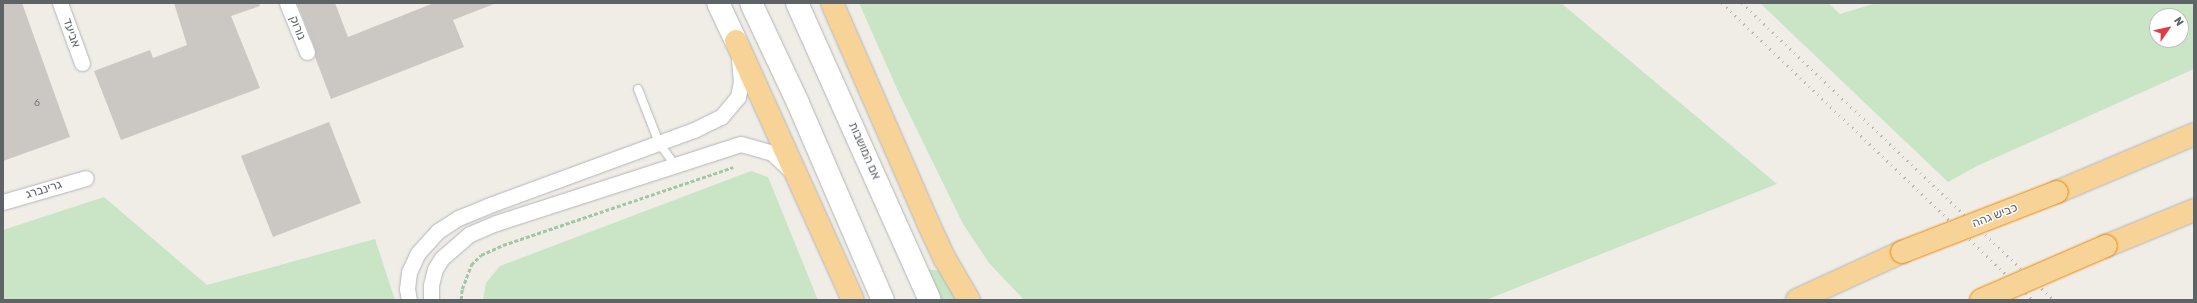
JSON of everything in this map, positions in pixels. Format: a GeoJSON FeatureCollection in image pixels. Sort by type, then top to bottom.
{"type":"FeatureCollection","features":[{"type":"Feature","properties":{"kind":"highway"},"geometry":{"type":"LineString","coordinates":[[832,3],[928,223],[945,259],[969,300]]}},
{"type":"Feature","properties":{"kind":"highway"},"geometry":{"type":"LineString","coordinates":[[736,41],[853,300]]}},
{"type":"Feature","properties":{"kind":"highway","name":"כביש גהה"},"geometry":{"type":"LineString","coordinates":[[1797,300],[1902,252],[2057,192],[2194,134]]}},
{"type":"Feature","properties":{"kind":"highway"},"geometry":{"type":"LineString","coordinates":[[1981,300],[2194,210]]}},
{"type":"Feature","properties":{"kind":"highway"},"geometry":{"type":"LineString","coordinates":[[1786,300],[1828,285]]}},
{"type":"Feature","properties":{"kind":"main road"},"geometry":{"type":"LineString","coordinates":[[718,3],[736,41]]}},
{"type":"Feature","properties":{"kind":"main road"},"geometry":{"type":"LineString","coordinates":[[751,3],[798,103],[883,300]]}},
{"type":"Feature","properties":{"kind":"main road","name":"אם המושבות"},"geometry":{"type":"LineString","coordinates":[[797,3],[930,300]]}},
{"type":"Feature","properties":{"kind":"street","name":"אביעד"},"geometry":{"type":"LineString","coordinates":[[60,3],[82,63]]}},
{"type":"Feature","properties":{"kind":"street","name":"נורוק"},"geometry":{"type":"LineString","coordinates":[[287,3],[307,52]]}},
{"type":"Feature","properties":{"kind":"street"},"geometry":{"type":"LineString","coordinates":[[409,300],[407,289],[409,272],[418,252],[428,239],[458,218],[707,125],[721,117],[732,107],[738,97],[741,82],[736,41]]}},
{"type":"Feature","properties":{"kind":"street"},"geometry":{"type":"LineString","coordinates":[[431,300],[431,285],[435,269],[452,248],[470,234],[674,164],[741,144],[772,153],[783,162],[803,188]]}},
{"type":"Feature","properties":{"kind":"street","name":"גרינברג"},"geometry":{"type":"LineString","coordinates":[[3,202],[86,178]]}},
{"type":"Feature","properties":{"kind":"lane"},"geometry":{"type":"LineString","coordinates":[[638,89],[659,143],[674,164]]}},
{"type":"Feature","properties":{"kind":"green space"},"geometry":{"type":"Polygon","coordinates":[[[859,3],[1561,3],[1777,184],[1486,300],[1024,300],[989,263],[963,224],[898,91],[859,3]]]}},
{"type":"Feature","properties":{"kind":"green space"},"geometry":{"type":"Polygon","coordinates":[[[1760,3],[1828,3],[1840,14],[1876,3],[2194,3],[2194,69],[1977,166],[1948,182],[1760,3]]]}},
{"type":"Feature","properties":{"kind":"green space"},"geometry":{"type":"Polygon","coordinates":[[[751,171],[768,177],[818,300],[483,300],[486,283],[500,266],[751,171]]]}},
{"type":"Feature","properties":{"kind":"green space"},"geometry":{"type":"Polygon","coordinates":[[[104,197],[207,285],[375,239],[395,300],[3,300],[3,230],[104,197]]]}},
{"type":"Feature","properties":{"kind":"green space"},"geometry":{"type":"Polygon","coordinates":[[[925,269],[944,271],[962,300],[940,300],[925,269]]]}},
{"type":"Feature","properties":{"kind":"building"},"geometry":{"type":"Polygon","coordinates":[[[3,3],[22,3],[70,137],[3,161],[3,3]]]}},
{"type":"Feature","properties":{"kind":"building"},"geometry":{"type":"Polygon","coordinates":[[[174,3],[259,3],[260,6],[231,16],[260,88],[121,140],[94,71],[150,50],[153,58],[187,45],[174,3]]]}},
{"type":"Feature","properties":{"kind":"building"},"geometry":{"type":"Polygon","coordinates":[[[297,3],[335,3],[348,37],[434,3],[494,4],[453,20],[464,47],[331,99],[315,57],[315,49],[297,3]]]}},
{"type":"Feature","properties":{"kind":"building"},"geometry":{"type":"Polygon","coordinates":[[[329,122],[361,203],[273,237],[241,156],[329,122]]]}},
{"type":"Feature","properties":{"kind":"railway"},"geometry":{"type":"LineString","coordinates":[[1722,3],[2033,300]]}},
{"type":"Feature","properties":{"kind":"railway"},"geometry":{"type":"LineString","coordinates":[[1742,3],[2054,300]]}}]}
